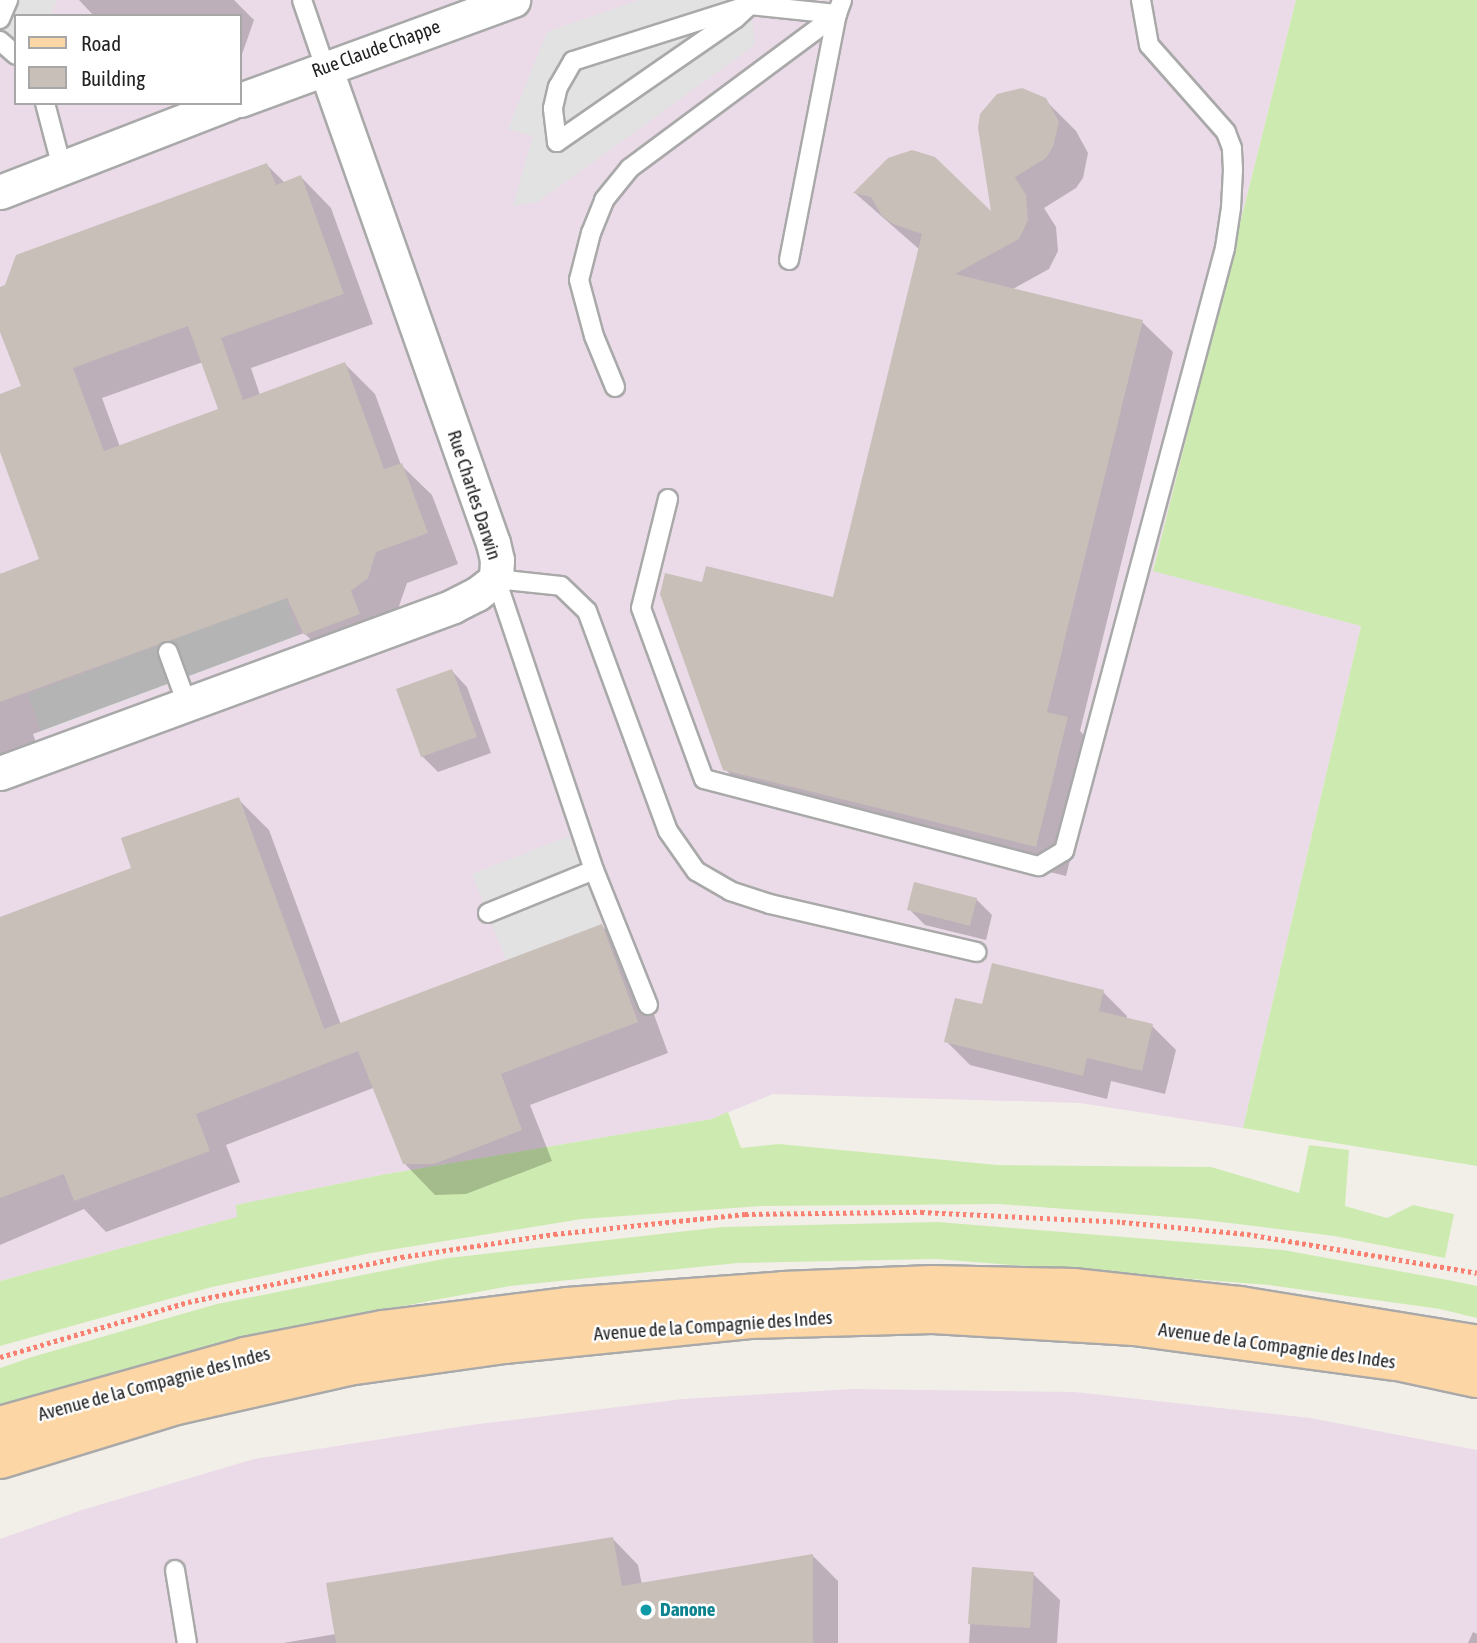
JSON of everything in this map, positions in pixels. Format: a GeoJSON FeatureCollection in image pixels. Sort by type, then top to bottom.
{"type":"FeatureCollection","features":[{"type":"Feature","properties":{"kind":"main road","name":"Avenue de la Compagnie des Indes"},"geometry":{"type":"LineString","coordinates":[[0,1426],[245,1357],[383,1330],[567,1307],[783,1291],[932,1285],[1073,1288],[1240,1306],[1477,1345]]}},
{"type":"Feature","properties":{"kind":"main road","name":"Avenue de la Compagnie des Indes"},"geometry":{"type":"LineString","coordinates":[[0,1459],[177,1405],[348,1366],[503,1344],[750,1319],[933,1314],[1134,1326],[1397,1361],[1477,1378]]}},
{"type":"Feature","properties":{"kind":"street","name":"Rue Claude Chappe"},"geometry":{"type":"LineString","coordinates":[[242,99],[513,0]]}},
{"type":"Feature","properties":{"kind":"street","name":"Rue Charles Darwin"},"geometry":{"type":"LineString","coordinates":[[0,773],[453,606],[477,594],[496,579],[498,560],[493,543],[325,67]]}},
{"type":"Feature","properties":{"kind":"street"},"geometry":{"type":"LineString","coordinates":[[0,192],[225,105]]}},
{"type":"Feature","properties":{"kind":"lane"},"geometry":{"type":"LineString","coordinates":[[0,19],[8,0]]}},
{"type":"Feature","properties":{"kind":"lane"},"geometry":{"type":"LineString","coordinates":[[302,0],[325,67]]}},
{"type":"Feature","properties":{"kind":"lane"},"geometry":{"type":"LineString","coordinates":[[668,499],[640,607],[704,779],[1039,866],[1064,851],[1225,248],[1231,208],[1232,148],[1226,132],[1149,45],[1141,0]]}},
{"type":"Feature","properties":{"kind":"lane"},"geometry":{"type":"LineString","coordinates":[[750,5],[736,18],[557,142],[553,108],[558,87],[573,61],[750,5],[840,7]]}},
{"type":"Feature","properties":{"kind":"lane"},"geometry":{"type":"LineString","coordinates":[[789,260],[840,7]]}},
{"type":"Feature","properties":{"kind":"lane"},"geometry":{"type":"LineString","coordinates":[[615,387],[594,336],[579,280],[604,200],[630,167],[840,7]]}},
{"type":"Feature","properties":{"kind":"lane"},"geometry":{"type":"LineString","coordinates":[[0,41],[14,53]]}},
{"type":"Feature","properties":{"kind":"lane"},"geometry":{"type":"LineString","coordinates":[[46,105],[62,168]]}},
{"type":"Feature","properties":{"kind":"lane"},"geometry":{"type":"LineString","coordinates":[[648,1005],[594,870],[496,579],[561,586],[587,611],[668,831],[696,871],[730,891],[770,904],[977,952]]}},
{"type":"Feature","properties":{"kind":"lane"},"geometry":{"type":"LineString","coordinates":[[167,652],[187,704]]}},
{"type":"Feature","properties":{"kind":"lane"},"geometry":{"type":"LineString","coordinates":[[488,913],[594,870]]}},
{"type":"Feature","properties":{"kind":"lane","name":"Avenue de la Compagnie des Indes"},"geometry":{"type":"LineString","coordinates":[[0,1442],[155,1393],[318,1357],[599,1318],[863,1300],[1034,1301],[1142,1309],[1477,1360]]}},
{"type":"Feature","properties":{"kind":"lane"},"geometry":{"type":"LineString","coordinates":[[175,1570],[187,1643]]}},
{"type":"Feature","properties":{"kind":"path"},"geometry":{"type":"LineString","coordinates":[[0,1357],[188,1302],[401,1257],[554,1234],[745,1214],[921,1212],[1122,1222],[1247,1234],[1477,1273]]}},
{"type":"Feature","properties":{"kind":"shaded area"},"geometry":{"type":"Polygon","coordinates":[[[0,0],[1296,0],[1153,570],[1361,626],[1243,1128],[1080,1103],[773,1094],[712,1119],[381,1175],[237,1205],[238,1217],[0,1281],[0,0]]]}},
{"type":"Feature","properties":{"kind":"shaded area"},"geometry":{"type":"Polygon","coordinates":[[[8,0],[57,0],[52,14],[14,14],[14,42],[0,37],[0,19],[8,0]]]}},
{"type":"Feature","properties":{"kind":"shaded area"},"geometry":{"type":"Polygon","coordinates":[[[639,0],[750,0],[755,45],[538,202],[513,206],[533,136],[508,129],[547,32],[639,0]]]}},
{"type":"Feature","properties":{"kind":"shaded area"},"geometry":{"type":"Polygon","coordinates":[[[256,516],[299,635],[41,732],[28,694],[247,612],[256,516]]]}},
{"type":"Feature","properties":{"kind":"shaded area"},"geometry":{"type":"Polygon","coordinates":[[[569,836],[602,924],[506,960],[472,874],[569,836]]]}},
{"type":"Feature","properties":{"kind":"shaded area"},"geometry":{"type":"Polygon","coordinates":[[[853,1389],[1075,1392],[1310,1418],[1477,1450],[1477,1643],[0,1643],[0,1539],[82,1510],[254,1459],[471,1425],[683,1399],[853,1389]]]}},
{"type":"Feature","properties":{"kind":"green space"},"geometry":{"type":"Polygon","coordinates":[[[1296,0],[1477,0],[1477,1166],[1243,1128],[1361,626],[1153,571],[1296,0]]]}},
{"type":"Feature","properties":{"kind":"green space"},"geometry":{"type":"Polygon","coordinates":[[[728,1112],[741,1148],[779,1144],[997,1165],[1211,1167],[1299,1193],[1309,1145],[1349,1150],[1345,1206],[1387,1218],[1413,1205],[1454,1214],[1445,1258],[1334,1236],[1197,1219],[999,1204],[761,1206],[582,1219],[371,1253],[212,1287],[0,1346],[0,1281],[237,1217],[236,1205],[381,1175],[712,1119],[728,1112]]]}},
{"type":"Feature","properties":{"kind":"green space"},"geometry":{"type":"Polygon","coordinates":[[[938,1222],[1283,1250],[1477,1286],[1477,1318],[1440,1309],[1269,1285],[936,1259],[738,1263],[510,1286],[253,1334],[0,1405],[0,1368],[32,1357],[217,1304],[448,1258],[722,1227],[938,1222]]]}},
{"type":"Feature","properties":{"kind":"building"},"geometry":{"type":"Polygon","coordinates":[[[1022,88],[1046,98],[1059,122],[1053,147],[1046,158],[1015,177],[1026,195],[1028,220],[1019,239],[955,274],[1143,320],[1047,712],[1068,717],[1036,847],[723,770],[660,594],[665,573],[702,582],[706,566],[833,597],[922,234],[893,224],[882,216],[871,197],[853,193],[888,158],[912,150],[935,157],[991,211],[978,128],[980,114],[997,94],[1022,88]]]}},
{"type":"Feature","properties":{"kind":"building"},"geometry":{"type":"Polygon","coordinates":[[[267,163],[276,185],[301,175],[344,294],[221,338],[243,400],[345,362],[384,469],[402,463],[428,533],[376,552],[368,578],[351,591],[360,614],[304,635],[287,598],[0,702],[0,574],[39,559],[0,452],[0,394],[21,386],[0,332],[0,287],[5,285],[16,255],[267,163]],[[188,326],[73,368],[104,451],[218,409],[188,326]]]}},
{"type":"Feature","properties":{"kind":"building"},"geometry":{"type":"Polygon","coordinates":[[[452,669],[477,737],[421,757],[396,689],[452,669]]]}},
{"type":"Feature","properties":{"kind":"building"},"geometry":{"type":"Polygon","coordinates":[[[239,797],[324,1029],[602,924],[638,1022],[501,1074],[522,1130],[434,1164],[403,1164],[358,1051],[196,1114],[210,1151],[74,1201],[64,1174],[0,1198],[0,917],[131,868],[121,838],[239,797]]]}},
{"type":"Feature","properties":{"kind":"building"},"geometry":{"type":"Polygon","coordinates":[[[914,882],[977,898],[970,926],[907,910],[914,882]]]}},
{"type":"Feature","properties":{"kind":"building"},"geometry":{"type":"Polygon","coordinates":[[[992,963],[1104,990],[1099,1011],[1153,1024],[1142,1071],[1087,1058],[1083,1076],[944,1042],[955,998],[982,1004],[992,963]]]}},
{"type":"Feature","properties":{"kind":"building","name":"Danone"},"geometry":{"type":"Polygon","coordinates":[[[613,1537],[622,1586],[813,1554],[813,1643],[336,1643],[326,1583],[613,1537]]]}},
{"type":"Feature","properties":{"kind":"building"},"geometry":{"type":"Polygon","coordinates":[[[972,1567],[1034,1572],[1030,1628],[968,1624],[972,1567]]]}},
{"type":"Feature","properties":{"kind":"place","name":"Danone"},"geometry":{"type":"Point","coordinates":[646,1610]}}]}
